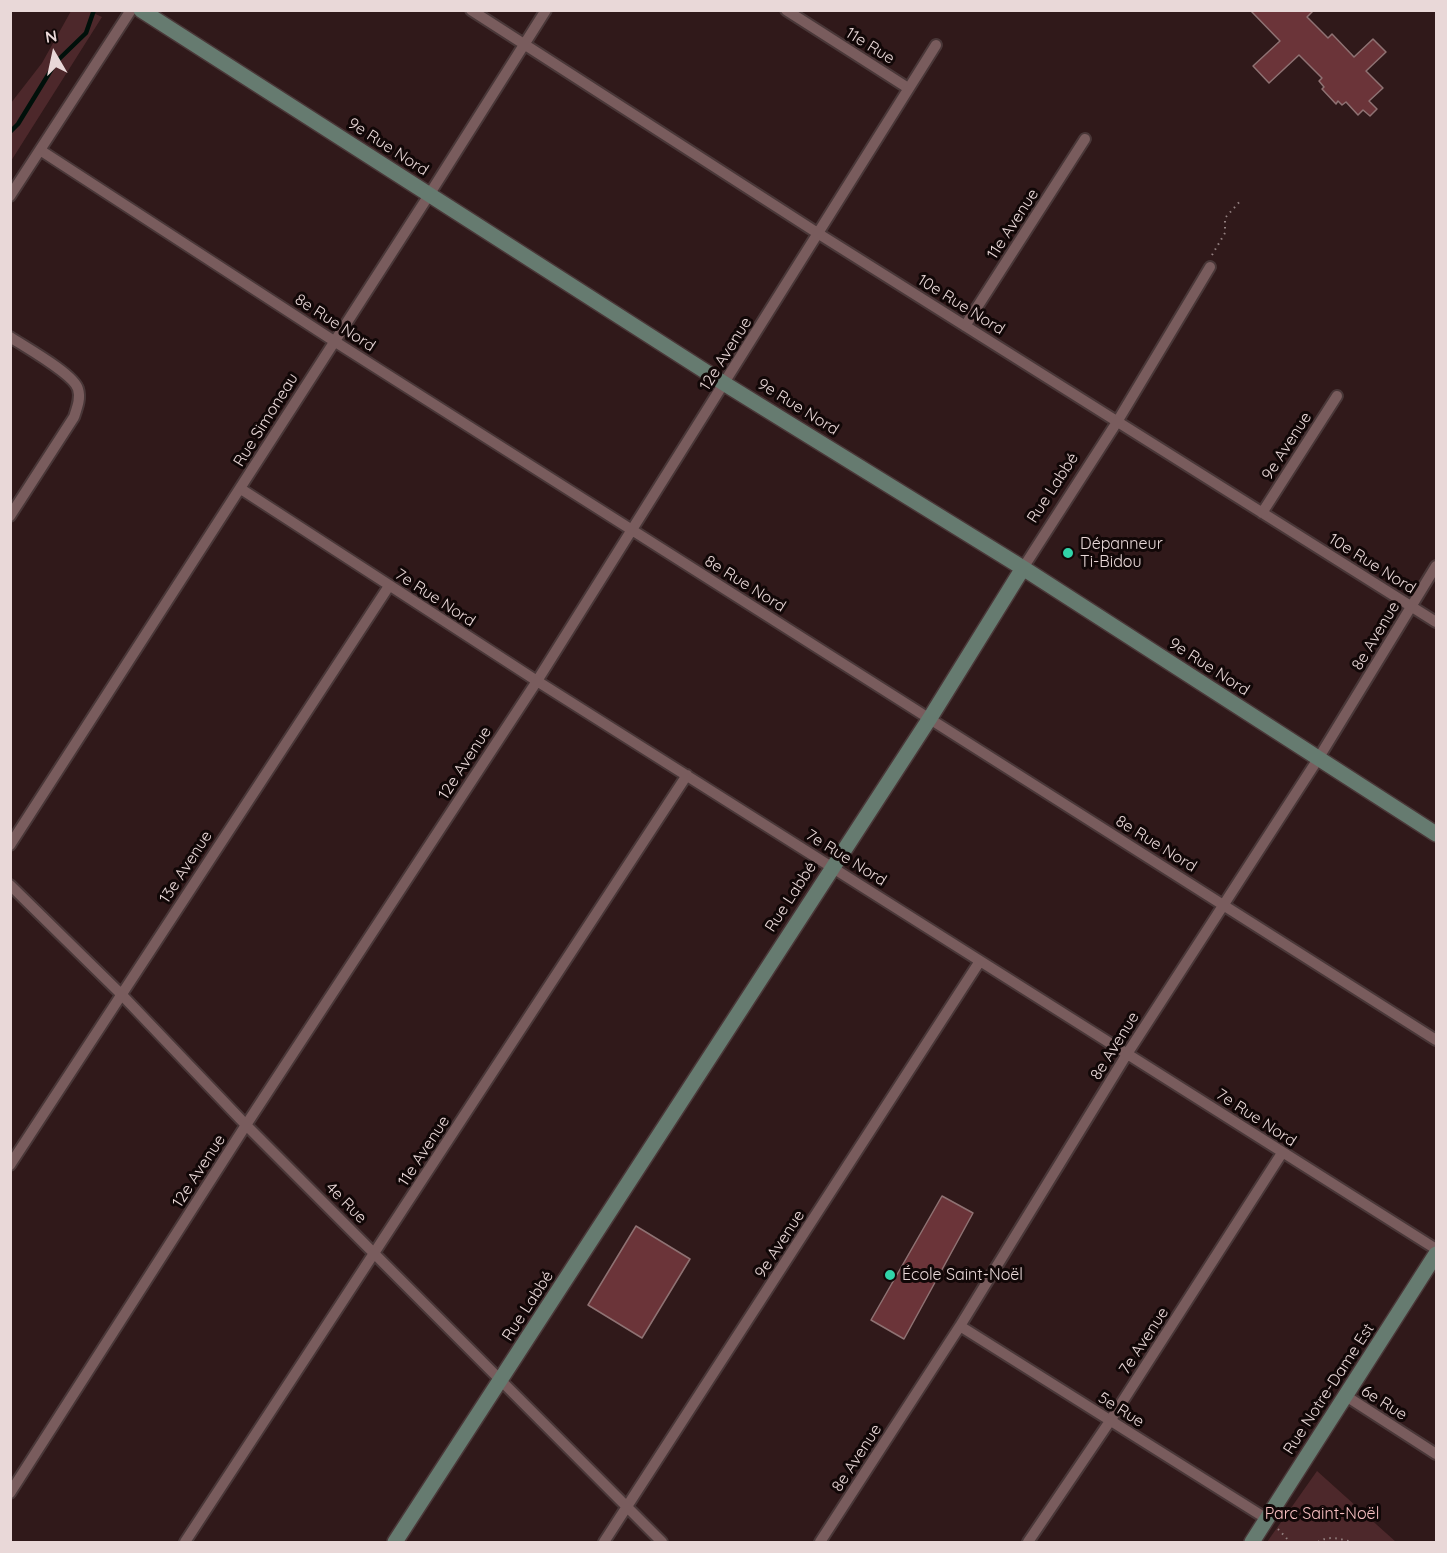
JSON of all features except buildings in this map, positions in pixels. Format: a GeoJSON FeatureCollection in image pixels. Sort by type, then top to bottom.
{"type":"FeatureCollection","features":[{"type":"Feature","properties":{"kind":"street"},"geometry":{"type":"LineString","coordinates":[[10,196],[131,10]]}},
{"type":"Feature","properties":{"kind":"street","name":"9e Rue Nord"},"geometry":{"type":"LineString","coordinates":[[141,10],[725,384],[1023,568],[1437,834]]}},
{"type":"Feature","properties":{"kind":"street","name":"10e Rue Nord"},"geometry":{"type":"LineString","coordinates":[[471,10],[819,234],[1437,622]]}},
{"type":"Feature","properties":{"kind":"street","name":"Rue Simoneau"},"geometry":{"type":"LineString","coordinates":[[10,845],[241,489],[546,10]]}},
{"type":"Feature","properties":{"kind":"street","name":"11e Rue"},"geometry":{"type":"LineString","coordinates":[[786,10],[908,88]]}},
{"type":"Feature","properties":{"kind":"street","name":"12e Avenue"},"geometry":{"type":"LineString","coordinates":[[10,1493],[246,1125],[537,681],[936,45]]}},
{"type":"Feature","properties":{"kind":"street","name":"11e Avenue"},"geometry":{"type":"LineString","coordinates":[[965,326],[1085,139]]}},
{"type":"Feature","properties":{"kind":"street","name":"8e Rue Nord"},"geometry":{"type":"LineString","coordinates":[[40,150],[334,341],[1437,1040]]}},
{"type":"Feature","properties":{"kind":"street","name":"Rue Labbé"},"geometry":{"type":"LineString","coordinates":[[395,1542],[930,718],[1023,568],[1118,422],[1210,267]]}},
{"type":"Feature","properties":{"kind":"street"},"geometry":{"type":"LineString","coordinates":[[10,337],[71,378],[78,388],[79,403],[74,417],[10,516]]}},
{"type":"Feature","properties":{"kind":"street","name":"9e Avenue"},"geometry":{"type":"LineString","coordinates":[[1262,513],[1337,396]]}},
{"type":"Feature","properties":{"kind":"street","name":"7e Rue Nord"},"geometry":{"type":"LineString","coordinates":[[241,489],[537,681],[1437,1249]]}},
{"type":"Feature","properties":{"kind":"street","name":"8e Avenue"},"geometry":{"type":"LineString","coordinates":[[820,1542],[960,1326],[1127,1054],[1318,759],[1437,566]]}},
{"type":"Feature","properties":{"kind":"street","name":"13e Avenue"},"geometry":{"type":"LineString","coordinates":[[10,1165],[389,586]]}},
{"type":"Feature","properties":{"kind":"street","name":"11e Avenue"},"geometry":{"type":"LineString","coordinates":[[185,1542],[376,1254],[687,776]]}},
{"type":"Feature","properties":{"kind":"street","name":"4e Rue"},"geometry":{"type":"LineString","coordinates":[[10,885],[662,1542]]}},
{"type":"Feature","properties":{"kind":"street","name":"9e Avenue"},"geometry":{"type":"LineString","coordinates":[[604,1542],[980,961]]}},
{"type":"Feature","properties":{"kind":"street","name":"7e Avenue"},"geometry":{"type":"LineString","coordinates":[[1028,1542],[1110,1421],[1282,1153]]}},
{"type":"Feature","properties":{"kind":"street","name":"Rue Notre-Dame Est"},"geometry":{"type":"LineString","coordinates":[[1252,1542],[1437,1254]]}},
{"type":"Feature","properties":{"kind":"street","name":"5e Rue"},"geometry":{"type":"LineString","coordinates":[[960,1326],[1267,1519]]}},
{"type":"Feature","properties":{"kind":"street","name":"6e Rue"},"geometry":{"type":"LineString","coordinates":[[1346,1396],[1437,1454]]}},
{"type":"Feature","properties":{"kind":"path"},"geometry":{"type":"LineString","coordinates":[[1210,267],[1211,257],[1225,233],[1225,218],[1242,199]]}},
{"type":"Feature","properties":{"kind":"path"},"geometry":{"type":"LineString","coordinates":[[1267,1519],[1285,1534],[1290,1542]]}},
{"type":"Feature","properties":{"kind":"path"},"geometry":{"type":"LineString","coordinates":[[1318,1542],[1322,1539],[1335,1538],[1352,1542]]}},
{"type":"Feature","properties":{"kind":"green space"},"geometry":{"type":"Polygon","coordinates":[[[71,11],[89,11],[102,17],[11,161],[11,103],[42,63],[71,11]]]}},
{"type":"Feature","properties":{"kind":"green space","name":"Parc Saint-Noël"},"geometry":{"type":"Polygon","coordinates":[[[1317,1471],[1396,1542],[1267,1542],[1317,1471]]]}},
{"type":"Feature","properties":{"kind":"waterway"},"geometry":{"type":"LineString","coordinates":[[10,132],[18,124],[56,62],[86,33],[94,10]]}},
{"type":"Feature","properties":{"kind":"place","name":"Dépanneur Ti-Bidou"},"geometry":{"type":"Point","coordinates":[1068,553]}},
{"type":"Feature","properties":{"kind":"place","name":"École Saint-Noël"},"geometry":{"type":"Point","coordinates":[890,1275]}}]}
